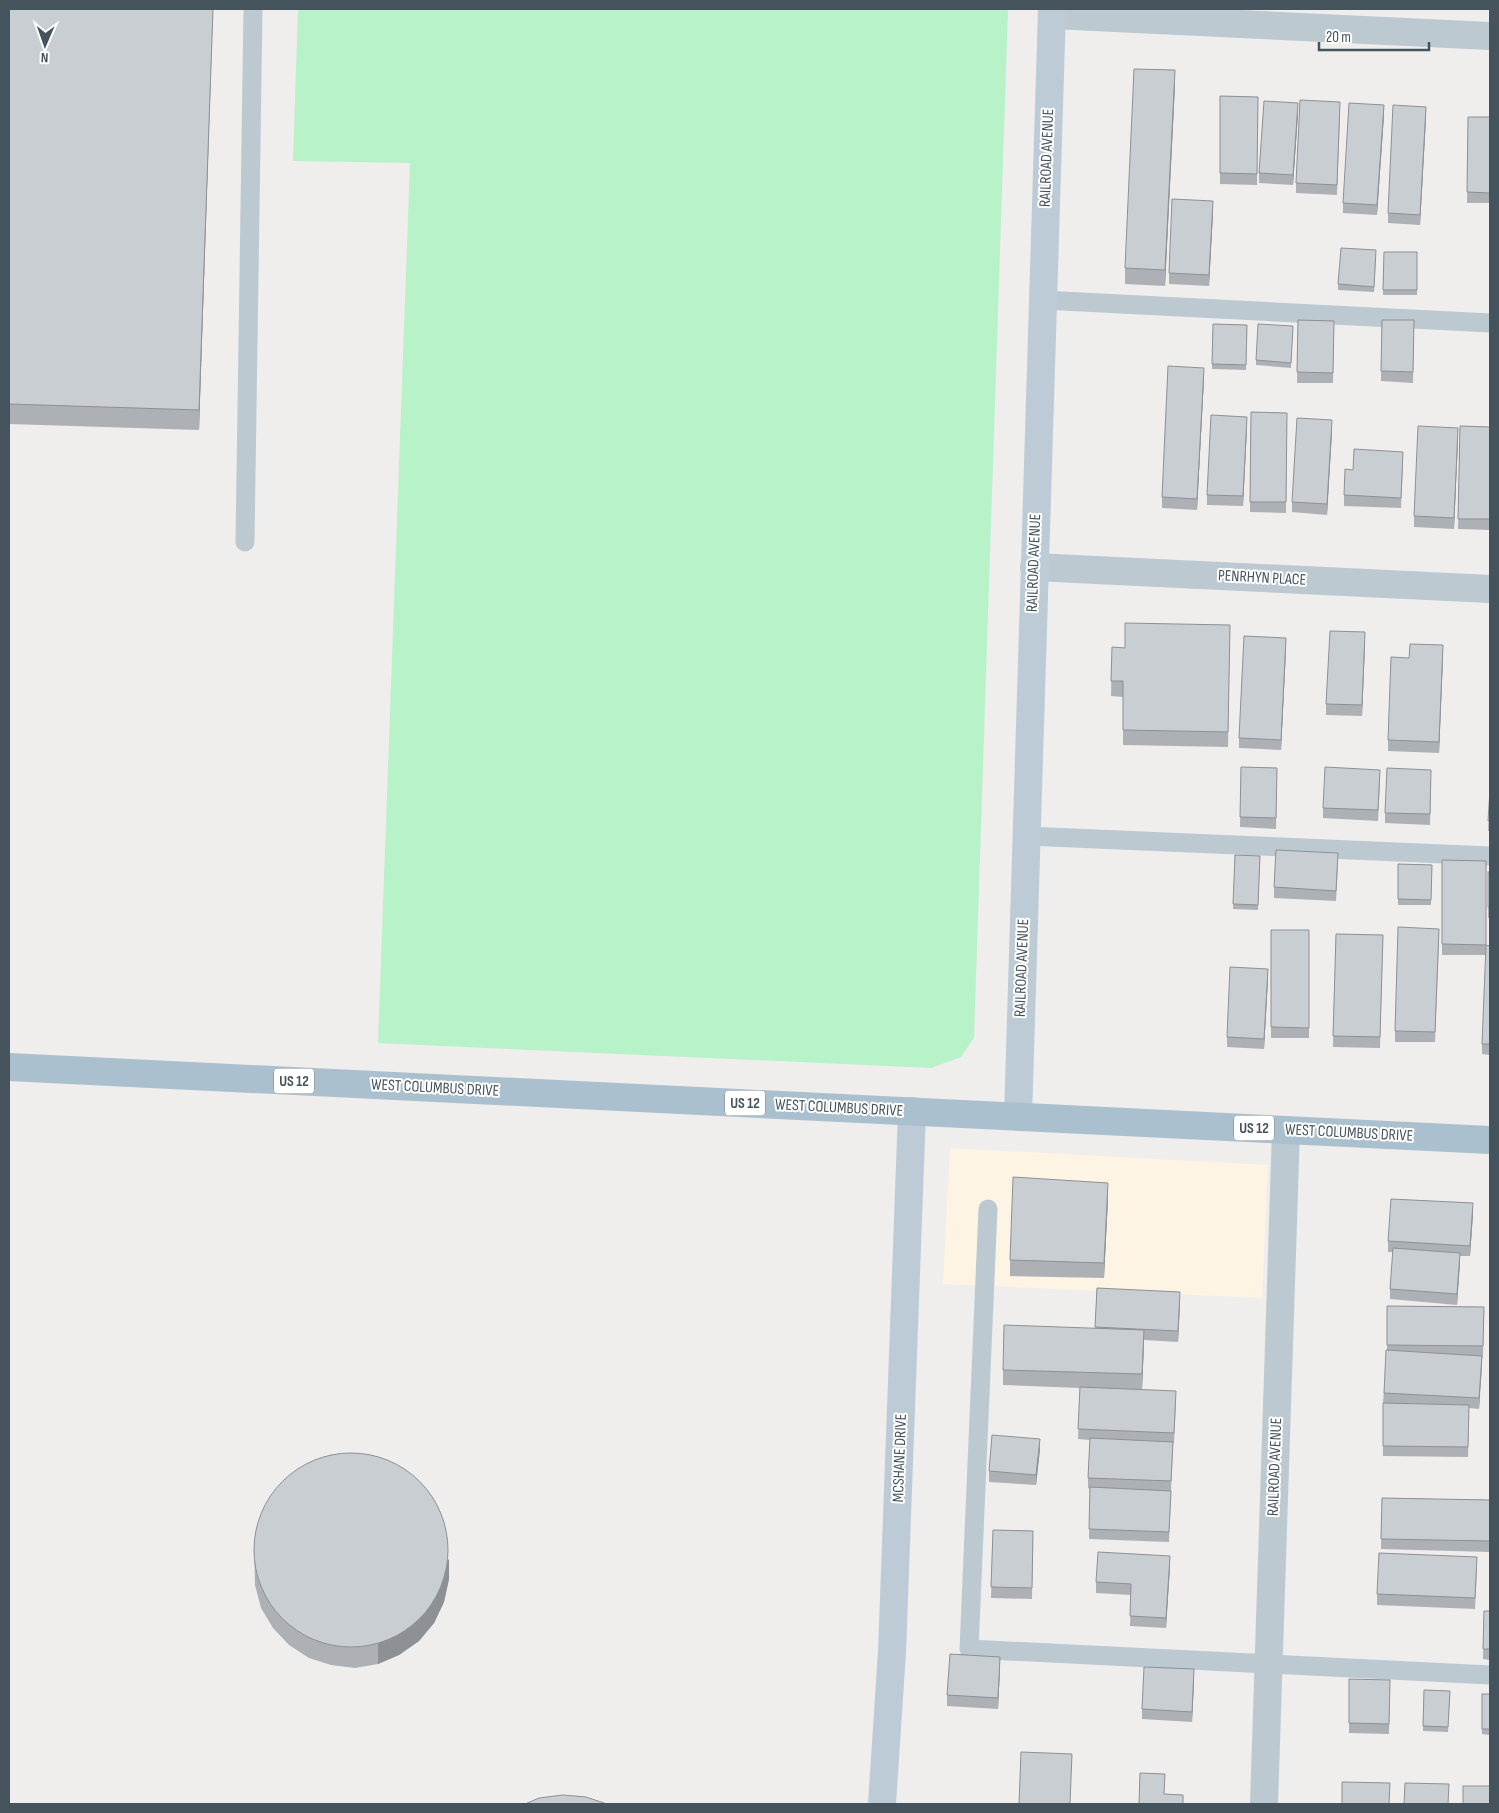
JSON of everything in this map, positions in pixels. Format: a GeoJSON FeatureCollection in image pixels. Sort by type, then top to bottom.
{"type":"FeatureCollection","features":[{"type":"Feature","properties":{"kind":"main road","name":"WEST COLUMBUS DRIVE"},"geometry":{"type":"LineString","coordinates":[[9,1067],[1490,1140]]}},
{"type":"Feature","properties":{"kind":"street"},"geometry":{"type":"LineString","coordinates":[[1052,12],[1490,36]]}},
{"type":"Feature","properties":{"kind":"street","name":"RAILROAD AVENUE"},"geometry":{"type":"LineString","coordinates":[[1018,1117],[1052,12]]}},
{"type":"Feature","properties":{"kind":"street","name":"PENRHYN PLACE"},"geometry":{"type":"LineString","coordinates":[[1034,567],[1490,589]]}},
{"type":"Feature","properties":{"kind":"street","name":"MCSHANE DRIVE"},"geometry":{"type":"LineString","coordinates":[[882,1804],[892,1642],[912,1111]]}},
{"type":"Feature","properties":{"kind":"street","name":"RAILROAD AVENUE"},"geometry":{"type":"LineString","coordinates":[[1264,1804],[1286,1130]]}},
{"type":"Feature","properties":{"kind":"lane"},"geometry":{"type":"LineString","coordinates":[[245,542],[253,9]]}},
{"type":"Feature","properties":{"kind":"lane"},"geometry":{"type":"LineString","coordinates":[[1043,300],[1490,322]]}},
{"type":"Feature","properties":{"kind":"lane"},"geometry":{"type":"LineString","coordinates":[[1026,836],[1490,856]]}},
{"type":"Feature","properties":{"kind":"lane"},"geometry":{"type":"LineString","coordinates":[[988,1209],[969,1649],[1490,1674]]}},
{"type":"Feature","properties":{"kind":"shaded area"},"geometry":{"type":"Polygon","coordinates":[[[950,1148],[1268,1165],[1262,1298],[943,1284],[950,1148]]]}},
{"type":"Feature","properties":{"kind":"green space"},"geometry":{"type":"Polygon","coordinates":[[[298,9],[1008,9],[974,1038],[961,1057],[931,1068],[378,1043],[410,163],[293,161],[298,9]]]}},
{"type":"Feature","properties":{"kind":"building"},"geometry":{"type":"Polygon","coordinates":[[[9,9],[213,9],[199,410],[9,404],[9,9]]]}},
{"type":"Feature","properties":{"kind":"building"},"geometry":{"type":"Polygon","coordinates":[[[1134,69],[1175,70],[1165,270],[1125,268],[1134,69]]]}},
{"type":"Feature","properties":{"kind":"building"},"geometry":{"type":"Polygon","coordinates":[[[1220,96],[1258,97],[1257,174],[1220,173],[1220,96]]]}},
{"type":"Feature","properties":{"kind":"building"},"geometry":{"type":"Polygon","coordinates":[[[1300,100],[1340,102],[1337,185],[1296,183],[1300,100]]]}},
{"type":"Feature","properties":{"kind":"building"},"geometry":{"type":"Polygon","coordinates":[[[1264,101],[1298,103],[1293,175],[1259,173],[1264,101]]]}},
{"type":"Feature","properties":{"kind":"building"},"geometry":{"type":"Polygon","coordinates":[[[1349,103],[1384,105],[1377,205],[1343,203],[1349,103]]]}},
{"type":"Feature","properties":{"kind":"building"},"geometry":{"type":"Polygon","coordinates":[[[1393,105],[1426,107],[1420,215],[1388,213],[1393,105]]]}},
{"type":"Feature","properties":{"kind":"building"},"geometry":{"type":"Polygon","coordinates":[[[1468,117],[1490,117],[1490,193],[1467,192],[1468,117]]]}},
{"type":"Feature","properties":{"kind":"building"},"geometry":{"type":"Polygon","coordinates":[[[1172,199],[1213,201],[1209,275],[1169,273],[1172,199]]]}},
{"type":"Feature","properties":{"kind":"building"},"geometry":{"type":"Polygon","coordinates":[[[1341,248],[1376,250],[1374,287],[1338,284],[1341,248]]]}},
{"type":"Feature","properties":{"kind":"building"},"geometry":{"type":"Polygon","coordinates":[[[1384,252],[1417,252],[1417,290],[1383,290],[1384,252]]]}},
{"type":"Feature","properties":{"kind":"building"},"geometry":{"type":"Polygon","coordinates":[[[1298,320],[1334,321],[1333,373],[1297,372],[1298,320]]]}},
{"type":"Feature","properties":{"kind":"building"},"geometry":{"type":"Polygon","coordinates":[[[1382,320],[1414,320],[1413,372],[1381,371],[1382,320]]]}},
{"type":"Feature","properties":{"kind":"building"},"geometry":{"type":"Polygon","coordinates":[[[1213,324],[1247,325],[1246,365],[1212,364],[1213,324]]]}},
{"type":"Feature","properties":{"kind":"building"},"geometry":{"type":"Polygon","coordinates":[[[1258,324],[1293,326],[1291,363],[1256,360],[1258,324]]]}},
{"type":"Feature","properties":{"kind":"building"},"geometry":{"type":"Polygon","coordinates":[[[1168,366],[1204,368],[1197,499],[1162,497],[1168,366]]]}},
{"type":"Feature","properties":{"kind":"building"},"geometry":{"type":"Polygon","coordinates":[[[1251,412],[1287,413],[1286,502],[1250,502],[1251,412]]]}},
{"type":"Feature","properties":{"kind":"building"},"geometry":{"type":"Polygon","coordinates":[[[1211,415],[1247,417],[1243,496],[1207,495],[1211,415]]]}},
{"type":"Feature","properties":{"kind":"building"},"geometry":{"type":"Polygon","coordinates":[[[1297,418],[1332,420],[1327,504],[1292,502],[1297,418]]]}},
{"type":"Feature","properties":{"kind":"building"},"geometry":{"type":"Polygon","coordinates":[[[1418,426],[1458,428],[1454,518],[1414,516],[1418,426]]]}},
{"type":"Feature","properties":{"kind":"building"},"geometry":{"type":"Polygon","coordinates":[[[1460,426],[1490,427],[1490,519],[1458,519],[1460,426]]]}},
{"type":"Feature","properties":{"kind":"building"},"geometry":{"type":"Polygon","coordinates":[[[1354,449],[1403,452],[1401,498],[1344,495],[1345,469],[1353,470],[1354,449]]]}},
{"type":"Feature","properties":{"kind":"building"},"geometry":{"type":"Polygon","coordinates":[[[1125,623],[1230,625],[1228,732],[1123,730],[1123,681],[1111,681],[1112,647],[1125,648],[1125,623]]]}},
{"type":"Feature","properties":{"kind":"building"},"geometry":{"type":"Polygon","coordinates":[[[1330,631],[1365,632],[1362,705],[1326,704],[1330,631]]]}},
{"type":"Feature","properties":{"kind":"building"},"geometry":{"type":"Polygon","coordinates":[[[1244,636],[1286,638],[1281,740],[1239,738],[1244,636]]]}},
{"type":"Feature","properties":{"kind":"building"},"geometry":{"type":"Polygon","coordinates":[[[1410,644],[1443,645],[1439,742],[1388,740],[1391,657],[1409,658],[1410,644]]]}},
{"type":"Feature","properties":{"kind":"building"},"geometry":{"type":"Polygon","coordinates":[[[1241,767],[1277,768],[1276,818],[1240,817],[1241,767]]]}},
{"type":"Feature","properties":{"kind":"building"},"geometry":{"type":"Polygon","coordinates":[[[1325,767],[1380,770],[1378,810],[1323,808],[1325,767]]]}},
{"type":"Feature","properties":{"kind":"building"},"geometry":{"type":"Polygon","coordinates":[[[1387,768],[1431,770],[1430,814],[1385,813],[1387,768]]]}},
{"type":"Feature","properties":{"kind":"building"},"geometry":{"type":"Polygon","coordinates":[[[1490,790],[1490,821],[1488,821],[1490,790]]]}},
{"type":"Feature","properties":{"kind":"building"},"geometry":{"type":"Polygon","coordinates":[[[1276,850],[1338,853],[1336,891],[1274,887],[1276,850]]]}},
{"type":"Feature","properties":{"kind":"building"},"geometry":{"type":"Polygon","coordinates":[[[1235,855],[1260,856],[1258,905],[1233,904],[1235,855]]]}},
{"type":"Feature","properties":{"kind":"building"},"geometry":{"type":"Polygon","coordinates":[[[1442,860],[1486,861],[1486,945],[1442,944],[1442,860]]]}},
{"type":"Feature","properties":{"kind":"building"},"geometry":{"type":"Polygon","coordinates":[[[1398,864],[1432,865],[1431,900],[1398,899],[1398,864]]]}},
{"type":"Feature","properties":{"kind":"building"},"geometry":{"type":"Polygon","coordinates":[[[1488,872],[1490,872],[1490,907],[1488,907],[1488,872]]]}},
{"type":"Feature","properties":{"kind":"building"},"geometry":{"type":"Polygon","coordinates":[[[1398,927],[1439,929],[1435,1032],[1395,1031],[1398,927]]]}},
{"type":"Feature","properties":{"kind":"building"},"geometry":{"type":"Polygon","coordinates":[[[1271,930],[1309,930],[1309,1028],[1271,1027],[1271,930]]]}},
{"type":"Feature","properties":{"kind":"building"},"geometry":{"type":"Polygon","coordinates":[[[1336,934],[1383,935],[1380,1037],[1333,1036],[1336,934]]]}},
{"type":"Feature","properties":{"kind":"building"},"geometry":{"type":"Polygon","coordinates":[[[1486,945],[1490,946],[1490,1044],[1482,1044],[1486,945]]]}},
{"type":"Feature","properties":{"kind":"building"},"geometry":{"type":"Polygon","coordinates":[[[1230,967],[1268,969],[1264,1039],[1227,1037],[1230,967]]]}},
{"type":"Feature","properties":{"kind":"building"},"geometry":{"type":"Polygon","coordinates":[[[1013,1177],[1108,1183],[1104,1263],[1010,1260],[1013,1177]]]}},
{"type":"Feature","properties":{"kind":"building"},"geometry":{"type":"Polygon","coordinates":[[[1391,1199],[1473,1203],[1470,1246],[1388,1241],[1391,1199]]]}},
{"type":"Feature","properties":{"kind":"building"},"geometry":{"type":"Polygon","coordinates":[[[1393,1248],[1460,1253],[1457,1294],[1390,1289],[1393,1248]]]}},
{"type":"Feature","properties":{"kind":"building"},"geometry":{"type":"Polygon","coordinates":[[[1097,1288],[1180,1292],[1178,1331],[1095,1327],[1097,1288]]]}},
{"type":"Feature","properties":{"kind":"building"},"geometry":{"type":"Polygon","coordinates":[[[1387,1306],[1484,1307],[1483,1346],[1387,1345],[1387,1306]]]}},
{"type":"Feature","properties":{"kind":"building"},"geometry":{"type":"Polygon","coordinates":[[[1004,1325],[1144,1330],[1142,1374],[1003,1370],[1004,1325]]]}},
{"type":"Feature","properties":{"kind":"building"},"geometry":{"type":"Polygon","coordinates":[[[1386,1350],[1482,1356],[1479,1398],[1384,1393],[1386,1350]]]}},
{"type":"Feature","properties":{"kind":"building"},"geometry":{"type":"Polygon","coordinates":[[[1080,1387],[1176,1391],[1174,1433],[1078,1429],[1080,1387]]]}},
{"type":"Feature","properties":{"kind":"building"},"geometry":{"type":"Polygon","coordinates":[[[1383,1403],[1469,1405],[1468,1447],[1383,1446],[1383,1403]]]}},
{"type":"Feature","properties":{"kind":"building"},"geometry":{"type":"Polygon","coordinates":[[[992,1435],[1040,1439],[1036,1475],[989,1471],[992,1435]]]}},
{"type":"Feature","properties":{"kind":"building"},"geometry":{"type":"Polygon","coordinates":[[[1090,1438],[1173,1442],[1171,1481],[1088,1478],[1090,1438]]]}},
{"type":"Feature","properties":{"kind":"building"},"geometry":{"type":"Polygon","coordinates":[[[341,1453],[361,1453],[397,1464],[420,1481],[432,1496],[441,1513],[448,1540],[448,1560],[441,1587],[432,1604],[420,1619],[405,1631],[388,1640],[361,1647],[341,1647],[305,1636],[289,1625],[276,1612],[265,1596],[258,1578],[254,1560],[254,1540],[265,1504],[276,1488],[289,1475],[305,1464],[323,1457],[341,1453]]]}},
{"type":"Feature","properties":{"kind":"building"},"geometry":{"type":"Polygon","coordinates":[[[1090,1487],[1171,1491],[1169,1532],[1089,1529],[1090,1487]]]}},
{"type":"Feature","properties":{"kind":"building"},"geometry":{"type":"Polygon","coordinates":[[[1382,1498],[1490,1500],[1490,1541],[1381,1539],[1382,1498]]]}},
{"type":"Feature","properties":{"kind":"building"},"geometry":{"type":"Polygon","coordinates":[[[993,1530],[1033,1531],[1032,1588],[991,1587],[993,1530]]]}},
{"type":"Feature","properties":{"kind":"building"},"geometry":{"type":"Polygon","coordinates":[[[1098,1552],[1170,1556],[1166,1618],[1130,1616],[1131,1584],[1096,1582],[1098,1552]]]}},
{"type":"Feature","properties":{"kind":"building"},"geometry":{"type":"Polygon","coordinates":[[[1379,1553],[1477,1557],[1475,1598],[1377,1594],[1379,1553]]]}},
{"type":"Feature","properties":{"kind":"building"},"geometry":{"type":"Polygon","coordinates":[[[1484,1611],[1490,1611],[1490,1649],[1483,1649],[1484,1611]]]}},
{"type":"Feature","properties":{"kind":"building"},"geometry":{"type":"Polygon","coordinates":[[[950,1654],[1000,1657],[998,1698],[947,1695],[950,1654]]]}},
{"type":"Feature","properties":{"kind":"building"},"geometry":{"type":"Polygon","coordinates":[[[1144,1667],[1194,1669],[1192,1712],[1142,1709],[1144,1667]]]}},
{"type":"Feature","properties":{"kind":"building"},"geometry":{"type":"Polygon","coordinates":[[[1349,1679],[1390,1680],[1389,1724],[1349,1723],[1349,1679]]]}},
{"type":"Feature","properties":{"kind":"building"},"geometry":{"type":"Polygon","coordinates":[[[1424,1690],[1450,1691],[1448,1727],[1423,1726],[1424,1690]]]}},
{"type":"Feature","properties":{"kind":"building"},"geometry":{"type":"Polygon","coordinates":[[[1482,1694],[1490,1694],[1490,1729],[1482,1729],[1482,1694]]]}},
{"type":"Feature","properties":{"kind":"building"},"geometry":{"type":"Polygon","coordinates":[[[1021,1752],[1072,1754],[1070,1804],[1019,1804],[1021,1752]]]}},
{"type":"Feature","properties":{"kind":"building"},"geometry":{"type":"Polygon","coordinates":[[[1140,1773],[1165,1774],[1164,1794],[1183,1795],[1183,1804],[1139,1804],[1140,1773]]]}},
{"type":"Feature","properties":{"kind":"building"},"geometry":{"type":"Polygon","coordinates":[[[1342,1782],[1390,1783],[1389,1804],[1342,1804],[1342,1782]]]}},
{"type":"Feature","properties":{"kind":"building"},"geometry":{"type":"Polygon","coordinates":[[[1405,1783],[1449,1784],[1448,1804],[1404,1804],[1405,1783]]]}},
{"type":"Feature","properties":{"kind":"building"},"geometry":{"type":"Polygon","coordinates":[[[1463,1786],[1490,1786],[1490,1804],[1463,1804],[1463,1786]]]}},
{"type":"Feature","properties":{"kind":"building"},"geometry":{"type":"Polygon","coordinates":[[[563,1795],[586,1797],[607,1804],[525,1804],[539,1798],[563,1795]]]}}]}
